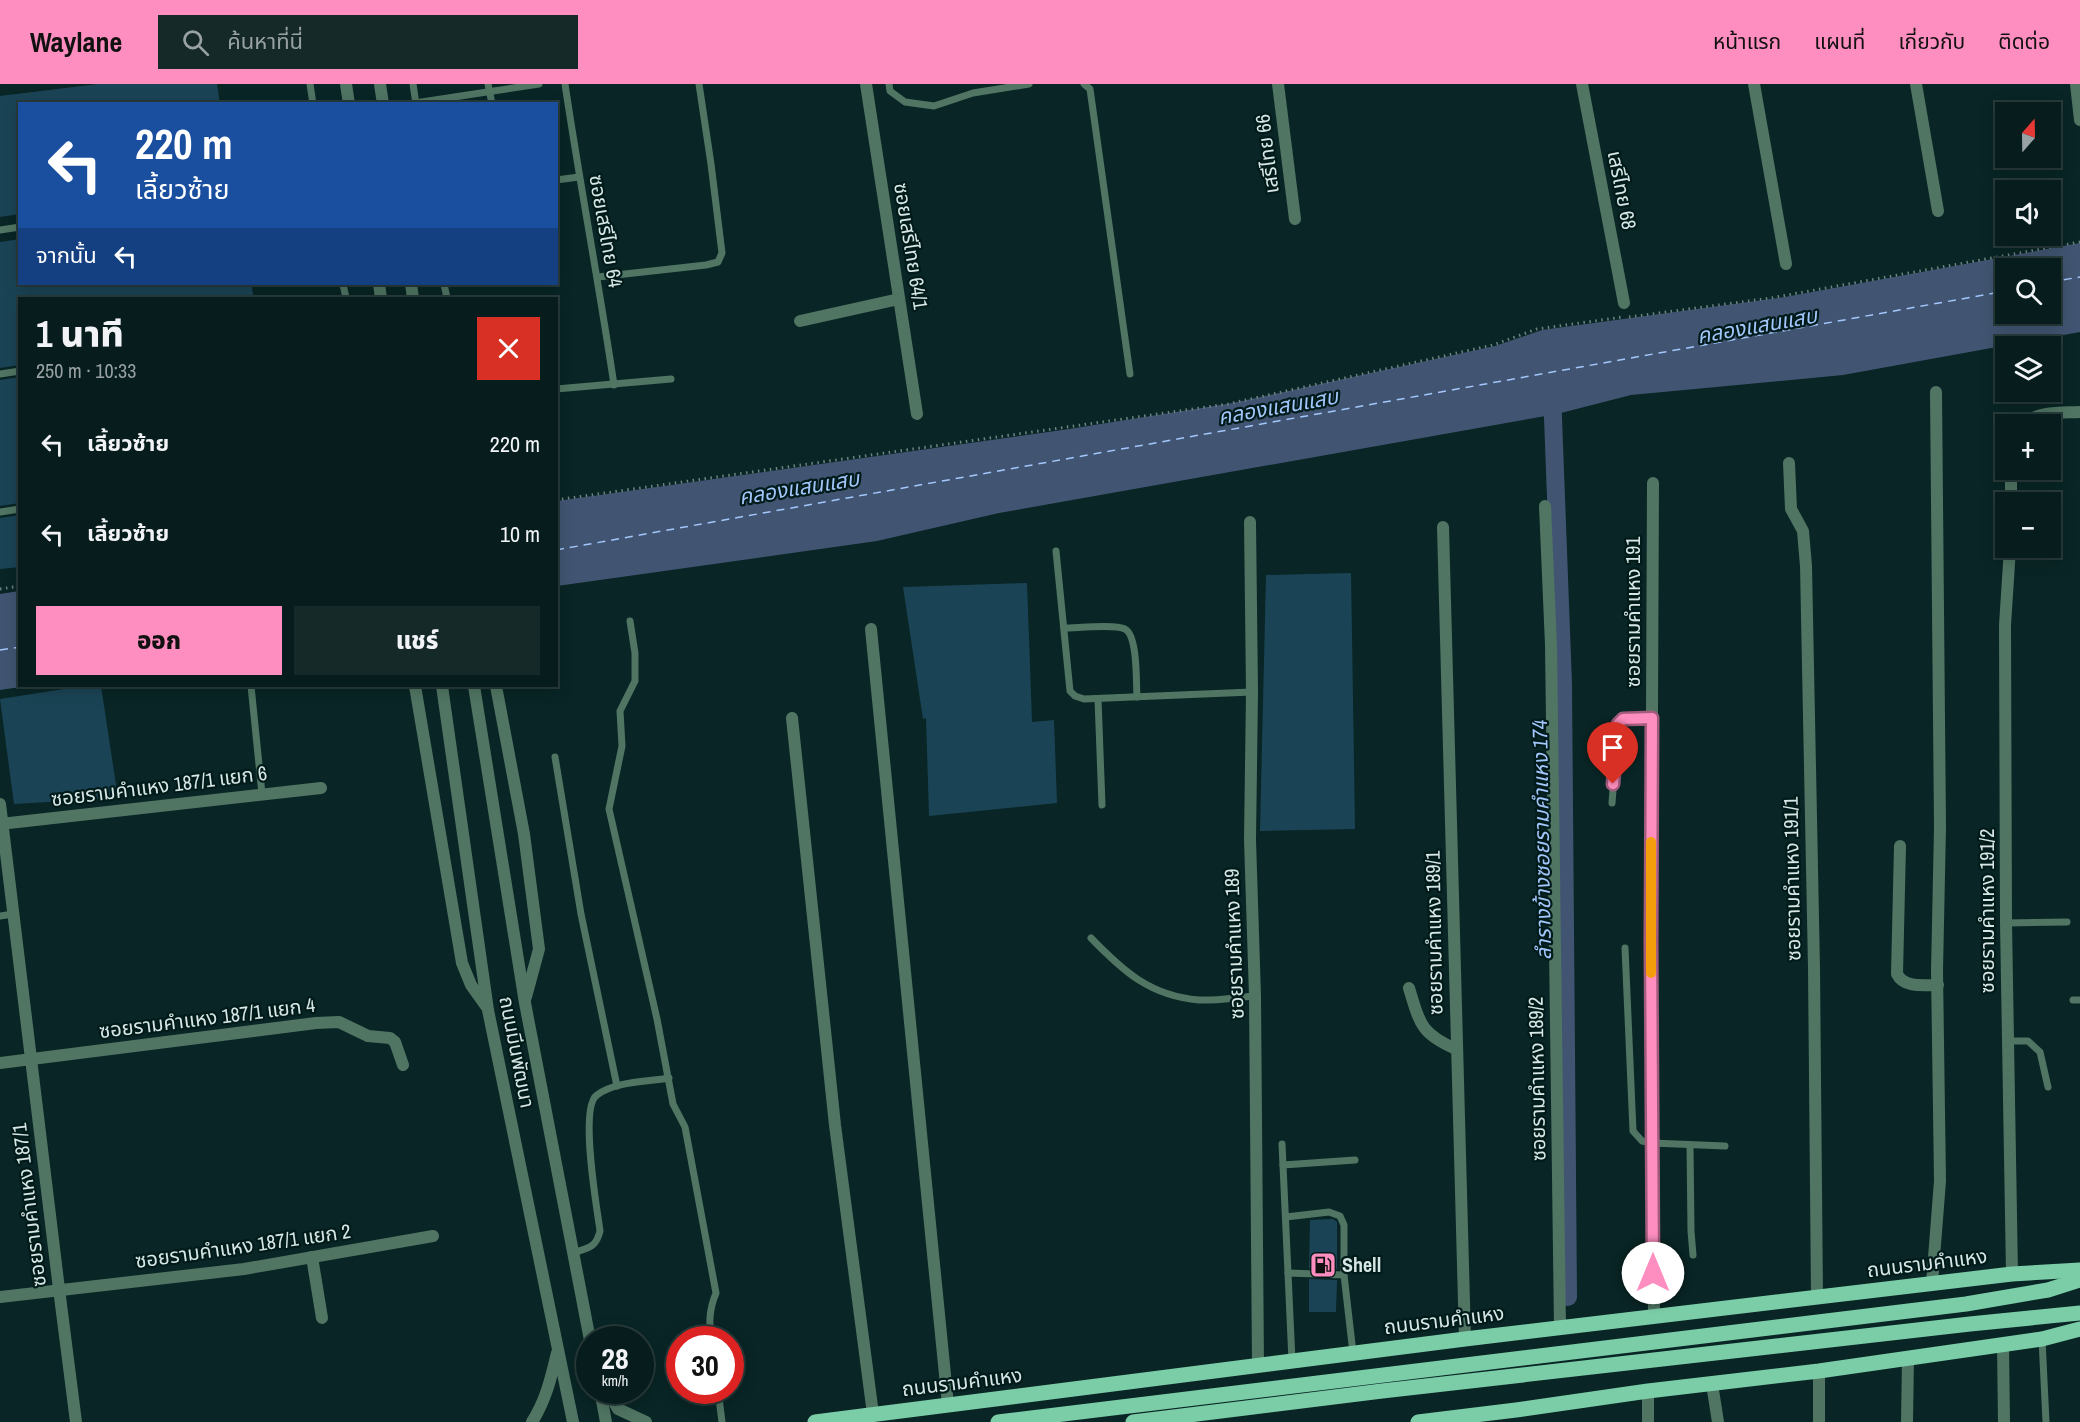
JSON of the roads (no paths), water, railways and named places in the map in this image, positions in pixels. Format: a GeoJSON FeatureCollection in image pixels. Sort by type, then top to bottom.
{"type":"FeatureCollection","features":[{"type":"Feature","properties":{"kind":"main road","name":"ถนนรามคำแหง"},"geometry":{"type":"LineString","coordinates":[[815,1422],[1465,1339],[2012,1274],[2080,1270]]}},
{"type":"Feature","properties":{"kind":"main road"},"geometry":{"type":"LineString","coordinates":[[998,1422],[1966,1304],[2048,1290],[2080,1280]]}},
{"type":"Feature","properties":{"kind":"main road"},"geometry":{"type":"LineString","coordinates":[[1133,1422],[1383,1391],[2080,1313]]}},
{"type":"Feature","properties":{"kind":"main road"},"geometry":{"type":"LineString","coordinates":[[1418,1422],[1516,1416],[1648,1391],[1819,1371],[2003,1345],[2042,1339],[2080,1329]]}},
{"type":"Feature","properties":{"kind":"street"},"geometry":{"type":"LineString","coordinates":[[346,84],[349,102]]}},
{"type":"Feature","properties":{"kind":"street"},"geometry":{"type":"LineString","coordinates":[[380,84],[383,102]]}},
{"type":"Feature","properties":{"kind":"street","name":"ซอยเสรีไทย 64/1"},"geometry":{"type":"LineString","coordinates":[[866,84],[916,414]]}},
{"type":"Feature","properties":{"kind":"street","name":"เสรีไทย 66"},"geometry":{"type":"LineString","coordinates":[[1278,84],[1295,219]]}},
{"type":"Feature","properties":{"kind":"street","name":"เสรีไทย 68"},"geometry":{"type":"LineString","coordinates":[[1582,84],[1624,303]]}},
{"type":"Feature","properties":{"kind":"street"},"geometry":{"type":"LineString","coordinates":[[1754,84],[1786,264]]}},
{"type":"Feature","properties":{"kind":"street"},"geometry":{"type":"LineString","coordinates":[[1916,84],[1938,211]]}},
{"type":"Feature","properties":{"kind":"street"},"geometry":{"type":"LineString","coordinates":[[2076,84],[2080,120]]}},
{"type":"Feature","properties":{"kind":"street"},"geometry":{"type":"LineString","coordinates":[[800,321],[899,299]]}},
{"type":"Feature","properties":{"kind":"street"},"geometry":{"type":"LineString","coordinates":[[1932,1284],[1940,1181],[1936,392]]}},
{"type":"Feature","properties":{"kind":"street"},"geometry":{"type":"LineString","coordinates":[[2044,414],[2080,412]]}},
{"type":"Feature","properties":{"kind":"street","name":"ซอยรามคำแหง 191/1"},"geometry":{"type":"LineString","coordinates":[[1789,462],[1791,509],[1803,531],[1806,566],[1814,968],[1817,1297]]}},
{"type":"Feature","properties":{"kind":"street","name":"ซอยรามคำแหง 191"},"geometry":{"type":"LineString","coordinates":[[1653,483],[1654,1317]]}},
{"type":"Feature","properties":{"kind":"street","name":"ซอยรามคำแหง 189/2"},"geometry":{"type":"LineString","coordinates":[[1545,506],[1551,669],[1560,1328]]}},
{"type":"Feature","properties":{"kind":"street","name":"ซอยรามคำแหง 189"},"geometry":{"type":"LineString","coordinates":[[1250,522],[1252,692],[1250,840],[1255,996],[1258,1365]]}},
{"type":"Feature","properties":{"kind":"street","name":"ซอยรามคำแหง 189/1"},"geometry":{"type":"LineString","coordinates":[[1443,527],[1465,1339]]}},
{"type":"Feature","properties":{"kind":"street","name":"ซอยรามคำแหง 191/2"},"geometry":{"type":"LineString","coordinates":[[2009,558],[2005,625],[2006,923],[2012,1274]]}},
{"type":"Feature","properties":{"kind":"street"},"geometry":{"type":"LineString","coordinates":[[871,629],[948,1405]]}},
{"type":"Feature","properties":{"kind":"street"},"geometry":{"type":"LineString","coordinates":[[415,687],[462,963],[471,985],[488,1010]]}},
{"type":"Feature","properties":{"kind":"street","name":"ถนนมีนพัฒนา"},"geometry":{"type":"LineString","coordinates":[[442,687],[488,1010],[573,1422]]}},
{"type":"Feature","properties":{"kind":"street","name":"ถนนมีนพัฒนา"},"geometry":{"type":"LineString","coordinates":[[474,687],[525,1003],[587,1326]]}},
{"type":"Feature","properties":{"kind":"street"},"geometry":{"type":"LineString","coordinates":[[496,687],[524,834],[539,948],[525,1003]]}},
{"type":"Feature","properties":{"kind":"street"},"geometry":{"type":"LineString","coordinates":[[792,718],[835,1125],[873,1414]]}},
{"type":"Feature","properties":{"kind":"street","name":"ซอยรามคำแหง 187/1 แยก 6"},"geometry":{"type":"LineString","coordinates":[[1,824],[321,788]]}},
{"type":"Feature","properties":{"kind":"street","name":"ซอยรามคำแหง 187/1"},"geometry":{"type":"LineString","coordinates":[[0,804],[6,915],[30,1059],[76,1422]]}},
{"type":"Feature","properties":{"kind":"street"},"geometry":{"type":"LineString","coordinates":[[1900,846],[1897,974],[1899,979],[1906,984],[1938,985]]}},
{"type":"Feature","properties":{"kind":"street"},"geometry":{"type":"LineString","coordinates":[[1409,988],[1418,1019],[1424,1029],[1436,1040],[1456,1049]]}},
{"type":"Feature","properties":{"kind":"street","name":"ซอยรามคำแหง 187/1 แยก 4"},"geometry":{"type":"LineString","coordinates":[[30,1059],[305,1024],[339,1022],[368,1036],[390,1038],[395,1042],[404,1065]]}},
{"type":"Feature","properties":{"kind":"street"},"geometry":{"type":"LineString","coordinates":[[0,1063],[30,1059]]}},
{"type":"Feature","properties":{"kind":"street","name":"ซอยรามคำแหง 187/1 แยก 2"},"geometry":{"type":"LineString","coordinates":[[0,1297],[244,1269],[433,1236]]}},
{"type":"Feature","properties":{"kind":"street"},"geometry":{"type":"LineString","coordinates":[[312,1257],[322,1318]]}},
{"type":"Feature","properties":{"kind":"street"},"geometry":{"type":"LineString","coordinates":[[2003,1345],[2004,1422]]}},
{"type":"Feature","properties":{"kind":"street"},"geometry":{"type":"LineString","coordinates":[[532,1422],[543,1404],[549,1387],[558,1348]]}},
{"type":"Feature","properties":{"kind":"street"},"geometry":{"type":"LineString","coordinates":[[1906,1422],[1908,1357]]}},
{"type":"Feature","properties":{"kind":"street"},"geometry":{"type":"LineString","coordinates":[[1819,1371],[1819,1422]]}},
{"type":"Feature","properties":{"kind":"street"},"geometry":{"type":"LineString","coordinates":[[1712,1384],[1718,1422]]}},
{"type":"Feature","properties":{"kind":"street"},"geometry":{"type":"LineString","coordinates":[[1648,1391],[1648,1422]]}},
{"type":"Feature","properties":{"kind":"street"},"geometry":{"type":"LineString","coordinates":[[603,1404],[606,1422]]}},
{"type":"Feature","properties":{"kind":"street"},"geometry":{"type":"LineString","coordinates":[[615,1404],[618,1409],[646,1422]]}},
{"type":"Feature","properties":{"kind":"lane"},"geometry":{"type":"LineString","coordinates":[[310,84],[313,102]]}},
{"type":"Feature","properties":{"kind":"lane"},"geometry":{"type":"LineString","coordinates":[[413,84],[415,102]]}},
{"type":"Feature","properties":{"kind":"lane"},"geometry":{"type":"LineString","coordinates":[[488,84],[492,102]]}},
{"type":"Feature","properties":{"kind":"lane"},"geometry":{"type":"LineString","coordinates":[[422,102],[539,84]]}},
{"type":"Feature","properties":{"kind":"lane","name":"ซอยเสรีไทย 64"},"geometry":{"type":"LineString","coordinates":[[565,84],[614,385]]}},
{"type":"Feature","properties":{"kind":"lane"},"geometry":{"type":"LineString","coordinates":[[598,277],[706,266],[718,262],[722,252],[699,84]]}},
{"type":"Feature","properties":{"kind":"lane"},"geometry":{"type":"LineString","coordinates":[[889,84],[890,91],[905,102],[934,106],[973,93],[1029,84]]}},
{"type":"Feature","properties":{"kind":"lane"},"geometry":{"type":"LineString","coordinates":[[1084,84],[1090,89],[1130,374]]}},
{"type":"Feature","properties":{"kind":"lane"},"geometry":{"type":"LineString","coordinates":[[558,180],[579,177]]}},
{"type":"Feature","properties":{"kind":"lane"},"geometry":{"type":"LineString","coordinates":[[0,230],[18,227]]}},
{"type":"Feature","properties":{"kind":"lane"},"geometry":{"type":"LineString","coordinates":[[0,374],[18,371]]}},
{"type":"Feature","properties":{"kind":"lane"},"geometry":{"type":"LineString","coordinates":[[558,388],[671,379]]}},
{"type":"Feature","properties":{"kind":"lane"},"geometry":{"type":"LineString","coordinates":[[0,512],[18,509]]}},
{"type":"Feature","properties":{"kind":"lane"},"geometry":{"type":"LineString","coordinates":[[1056,551],[1070,691],[1075,696],[1084,699],[1098,699],[1252,692]]}},
{"type":"Feature","properties":{"kind":"lane"},"geometry":{"type":"LineString","coordinates":[[630,621],[635,653],[634,681],[620,711],[622,746],[609,808],[657,1018],[673,1104],[685,1127],[716,1293],[710,1308],[710,1326]]}},
{"type":"Feature","properties":{"kind":"lane"},"geometry":{"type":"LineString","coordinates":[[1064,628],[1116,627],[1125,629],[1131,634],[1137,697]]}},
{"type":"Feature","properties":{"kind":"lane"},"geometry":{"type":"LineString","coordinates":[[251,687],[262,794]]}},
{"type":"Feature","properties":{"kind":"lane"},"geometry":{"type":"LineString","coordinates":[[1098,699],[1102,805]]}},
{"type":"Feature","properties":{"kind":"lane"},"geometry":{"type":"LineString","coordinates":[[1612,803],[1618,724],[1623,719],[1652,718]]}},
{"type":"Feature","properties":{"kind":"lane"},"geometry":{"type":"LineString","coordinates":[[555,757],[581,914],[616,1086]]}},
{"type":"Feature","properties":{"kind":"lane"},"geometry":{"type":"LineString","coordinates":[[2006,923],[2067,922]]}},
{"type":"Feature","properties":{"kind":"lane"},"geometry":{"type":"LineString","coordinates":[[1091,938],[1136,980],[1165,993],[1199,1000],[1255,996]]}},
{"type":"Feature","properties":{"kind":"lane"},"geometry":{"type":"LineString","coordinates":[[1625,948],[1633,1131],[1642,1141],[1652,1143],[1725,1146]]}},
{"type":"Feature","properties":{"kind":"lane"},"geometry":{"type":"LineString","coordinates":[[2008,1041],[2028,1041],[2040,1052],[2048,1087]]}},
{"type":"Feature","properties":{"kind":"lane"},"geometry":{"type":"LineString","coordinates":[[573,1253],[592,1247],[598,1241],[600,1231],[588,1127],[591,1104],[596,1095],[616,1086],[669,1078]]}},
{"type":"Feature","properties":{"kind":"lane"},"geometry":{"type":"LineString","coordinates":[[1282,1144],[1292,1361]]}},
{"type":"Feature","properties":{"kind":"lane"},"geometry":{"type":"LineString","coordinates":[[1690,1145],[1693,1255]]}},
{"type":"Feature","properties":{"kind":"lane"},"geometry":{"type":"LineString","coordinates":[[1283,1165],[1355,1160]]}},
{"type":"Feature","properties":{"kind":"lane"},"geometry":{"type":"LineString","coordinates":[[1286,1217],[1329,1212],[1340,1216],[1344,1225],[1344,1275],[1353,1353]]}},
{"type":"Feature","properties":{"kind":"lane"},"geometry":{"type":"LineString","coordinates":[[1288,1273],[1344,1275]]}},
{"type":"Feature","properties":{"kind":"lane"},"geometry":{"type":"LineString","coordinates":[[2042,1339],[2046,1422]]}},
{"type":"Feature","properties":{"kind":"lane"},"geometry":{"type":"LineString","coordinates":[[720,1404],[722,1422]]}},
{"type":"Feature","properties":{"kind":"water","name":"คลองแสนแสบ"},"geometry":{"type":"Polygon","coordinates":[[[2080,243],[2080,332],[2058,336],[1995,336],[1995,347],[1843,375],[1631,395],[1557,414],[999,513],[877,541],[558,586],[558,501],[1069,429],[1233,403],[1495,346],[1542,330],[1785,297],[1995,259],[1995,324],[2061,324],[2061,258],[1998,258],[2080,243]]]}},
{"type":"Feature","properties":{"kind":"water"},"geometry":{"type":"Polygon","coordinates":[[[18,591],[18,687],[21,687],[0,690],[0,594],[18,591]]]}},
{"type":"Feature","properties":{"kind":"waterway","name":"ลำรางข้างซอยรามคำแหง 174"},"geometry":{"type":"LineString","coordinates":[[1552,391],[1563,684],[1568,1297]]}},
{"type":"Feature","properties":{"kind":"place","name":"Shell"},"geometry":{"type":"Point","coordinates":[1323,1265]}}]}
